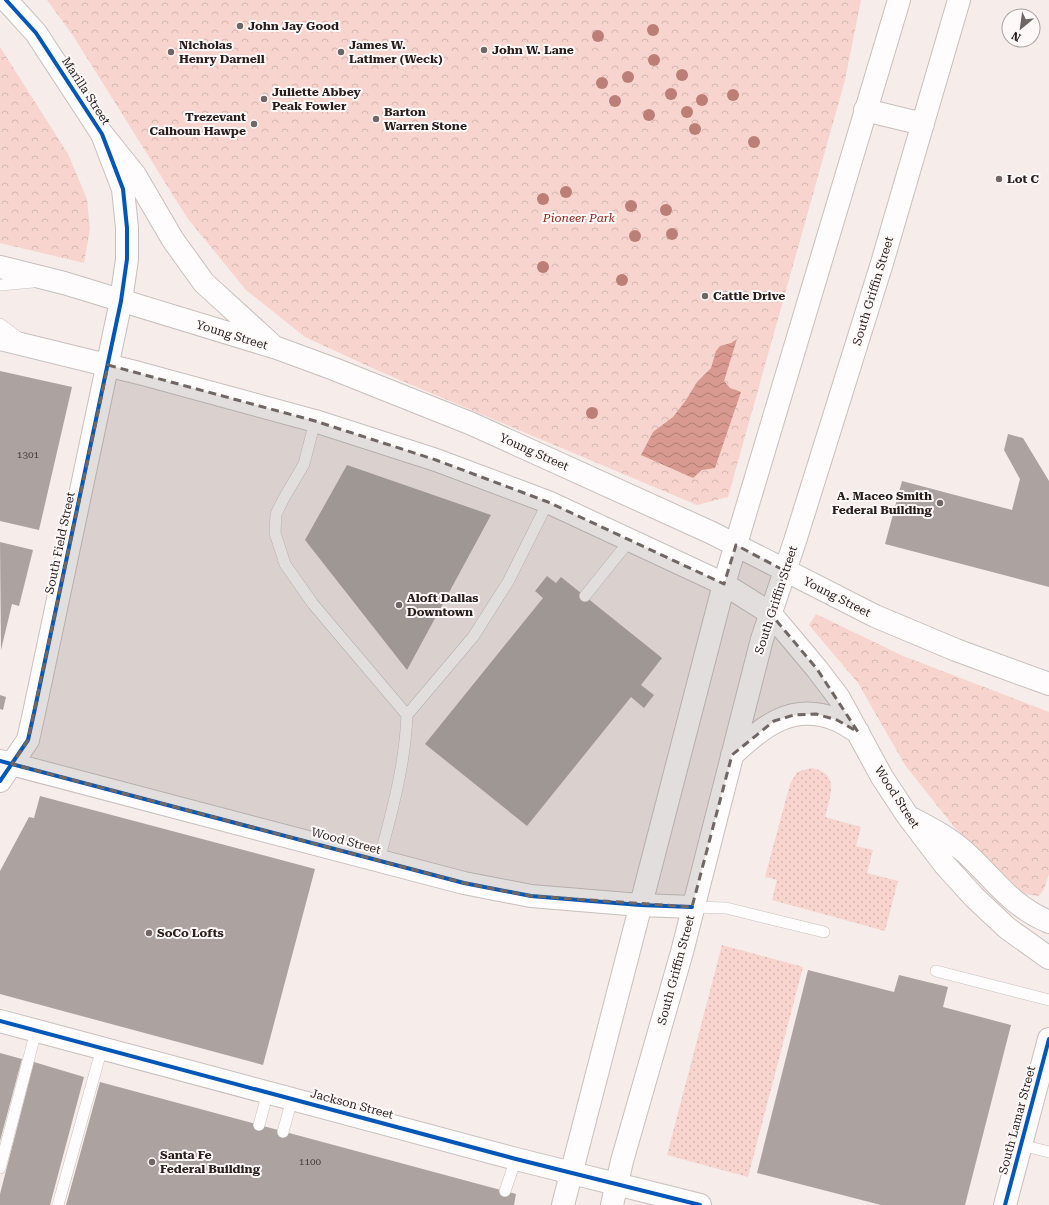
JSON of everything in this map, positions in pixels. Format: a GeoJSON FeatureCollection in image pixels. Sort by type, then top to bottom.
{"type":"FeatureCollection","features":[{"type":"Feature","properties":{"kind":"main road","name":"Marilla Street"},"geometry":{"type":"LineString","coordinates":[[6,0],[36,32],[102,134],[123,189],[127,228],[126,259],[121,301]]}},
{"type":"Feature","properties":{"kind":"main road"},"geometry":{"type":"LineString","coordinates":[[563,1205],[724,584],[834,223],[899,0]]}},
{"type":"Feature","properties":{"kind":"main road","name":"South Griffin Street"},"geometry":{"type":"LineString","coordinates":[[615,1195],[682,952],[692,908],[770,613],[785,570],[882,262],[959,0]]}},
{"type":"Feature","properties":{"kind":"main road"},"geometry":{"type":"LineString","coordinates":[[866,110],[923,124]]}},
{"type":"Feature","properties":{"kind":"main road"},"geometry":{"type":"LineString","coordinates":[[102,134],[134,175],[173,240],[204,283],[277,348]]}},
{"type":"Feature","properties":{"kind":"main road","name":"Young Street"},"geometry":{"type":"LineString","coordinates":[[0,268],[51,280],[277,348],[334,369],[472,424],[736,545],[882,619],[956,650],[1049,684]]}},
{"type":"Feature","properties":{"kind":"main road","name":"South Field Street"},"geometry":{"type":"LineString","coordinates":[[4,769],[28,740],[121,301]]}},
{"type":"Feature","properties":{"kind":"main road"},"geometry":{"type":"LineString","coordinates":[[0,338],[108,365],[315,421],[436,460],[548,502],[724,584],[770,613]]}},
{"type":"Feature","properties":{"kind":"main road","name":"Wood Street"},"geometry":{"type":"LineString","coordinates":[[770,613],[822,674],[858,732],[882,777],[907,815],[945,865],[974,897],[1007,928],[1049,958]]}},
{"type":"Feature","properties":{"kind":"main road"},"geometry":{"type":"LineString","coordinates":[[732,755],[756,733],[774,721],[794,715],[816,714],[837,720],[858,732]]}},
{"type":"Feature","properties":{"kind":"main road","name":"Wood Street"},"geometry":{"type":"LineString","coordinates":[[4,769],[379,860],[464,883],[531,896],[692,908]]}},
{"type":"Feature","properties":{"kind":"main road"},"geometry":{"type":"LineString","coordinates":[[907,815],[942,835],[966,854],[1001,890],[1024,910],[1049,922]]}},
{"type":"Feature","properties":{"kind":"main road","name":"Jackson Street"},"geometry":{"type":"LineString","coordinates":[[0,1021],[572,1173],[615,1195],[700,1205]]}},
{"type":"Feature","properties":{"kind":"main road","name":"South Lamar Street"},"geometry":{"type":"LineString","coordinates":[[1005,1205],[1049,1039]]}},
{"type":"Feature","properties":{"kind":"lane"},"geometry":{"type":"LineString","coordinates":[[0,285],[51,280]]}},
{"type":"Feature","properties":{"kind":"lane"},"geometry":{"type":"LineString","coordinates":[[0,324],[31,346]]}},
{"type":"Feature","properties":{"kind":"lane"},"geometry":{"type":"LineString","coordinates":[[315,421],[304,464],[276,514],[275,533],[285,564],[313,604],[408,715]]}},
{"type":"Feature","properties":{"kind":"lane"},"geometry":{"type":"LineString","coordinates":[[379,860],[393,806],[406,744],[408,715],[473,637],[508,582],[548,502]]}},
{"type":"Feature","properties":{"kind":"lane"},"geometry":{"type":"LineString","coordinates":[[585,596],[630,540]]}},
{"type":"Feature","properties":{"kind":"lane"},"geometry":{"type":"LineString","coordinates":[[692,908],[726,908],[824,932]]}},
{"type":"Feature","properties":{"kind":"lane"},"geometry":{"type":"LineString","coordinates":[[936,971],[1049,1000]]}},
{"type":"Feature","properties":{"kind":"lane"},"geometry":{"type":"LineString","coordinates":[[0,1168],[36,1030]]}},
{"type":"Feature","properties":{"kind":"lane"},"geometry":{"type":"LineString","coordinates":[[58,1205],[102,1048]]}},
{"type":"Feature","properties":{"kind":"lane"},"geometry":{"type":"LineString","coordinates":[[259,1125],[268,1092]]}},
{"type":"Feature","properties":{"kind":"lane"},"geometry":{"type":"LineString","coordinates":[[283,1132],[292,1099]]}},
{"type":"Feature","properties":{"kind":"lane"},"geometry":{"type":"LineString","coordinates":[[1021,1145],[1049,1152]]}},
{"type":"Feature","properties":{"kind":"lane"},"geometry":{"type":"LineString","coordinates":[[505,1191],[516,1159]]}},
{"type":"Feature","properties":{"kind":"highlighted area"},"geometry":{"type":"Polygon","coordinates":[[[108,365],[315,421],[436,460],[548,502],[724,584],[736,545],[785,571],[770,613],[817,669],[858,732],[837,720],[816,714],[794,715],[774,721],[732,755],[692,907],[531,896],[464,883],[12,764],[28,740],[108,365]]]}},
{"type":"Feature","properties":{"kind":"green space","name":"Pioneer Park"},"geometry":{"type":"Polygon","coordinates":[[[47,0],[861,0],[845,80],[728,497],[697,505],[381,372],[305,337],[246,290],[188,219],[72,34],[47,0]]]}},
{"type":"Feature","properties":{"kind":"green space"},"geometry":{"type":"Polygon","coordinates":[[[0,47],[68,154],[87,199],[90,229],[84,263],[0,243],[0,47]]]}},
{"type":"Feature","properties":{"kind":"green space"},"geometry":{"type":"Polygon","coordinates":[[[816,614],[903,656],[1049,712],[1049,874],[1044,889],[1039,896],[1024,894],[955,828],[905,765],[858,683],[809,625],[816,614]]]}},
{"type":"Feature","properties":{"kind":"green space"},"geometry":{"type":"Polygon","coordinates":[[[811,768],[827,775],[830,780],[831,794],[825,817],[861,827],[856,846],[873,850],[867,873],[898,881],[885,931],[772,900],[777,880],[765,877],[790,784],[797,772],[811,768]]]}},
{"type":"Feature","properties":{"kind":"green space"},"geometry":{"type":"Polygon","coordinates":[[[722,945],[803,967],[748,1177],[667,1155],[722,945]]]}},
{"type":"Feature","properties":{"kind":"water"},"geometry":{"type":"Polygon","coordinates":[[[737,339],[724,381],[730,388],[741,392],[715,468],[702,470],[693,478],[641,455],[653,432],[673,417],[697,382],[711,368],[716,351],[720,346],[731,343],[737,339]]]}},
{"type":"Feature","properties":{"kind":"building"},"geometry":{"type":"Polygon","coordinates":[[[0,371],[72,387],[39,530],[0,521],[0,371]]]}},
{"type":"Feature","properties":{"kind":"building","name":"A. Maceo Smith Federal Building"},"geometry":{"type":"Polygon","coordinates":[[[1008,434],[1023,438],[1049,481],[1049,587],[885,544],[902,481],[1012,510],[1020,479],[1004,450],[1008,434]]]}},
{"type":"Feature","properties":{"kind":"building","name":"Aloft Dallas Downtown"},"geometry":{"type":"Polygon","coordinates":[[[347,465],[491,515],[407,670],[305,540],[347,465]]]}},
{"type":"Feature","properties":{"kind":"building"},"geometry":{"type":"Polygon","coordinates":[[[0,542],[33,550],[19,606],[12,604],[1,650],[0,542]]]}},
{"type":"Feature","properties":{"kind":"building"},"geometry":{"type":"Polygon","coordinates":[[[547,576],[556,583],[561,577],[662,658],[641,685],[654,695],[644,708],[631,697],[527,826],[425,744],[543,598],[535,591],[547,576]]]}},
{"type":"Feature","properties":{"kind":"building"},"geometry":{"type":"Polygon","coordinates":[[[0,695],[6,697],[3,710],[0,709],[0,695]]]}},
{"type":"Feature","properties":{"kind":"building","name":"SoCo Lofts"},"geometry":{"type":"Polygon","coordinates":[[[40,796],[315,869],[263,1065],[0,994],[0,871],[29,817],[34,818],[40,796]]]}},
{"type":"Feature","properties":{"kind":"building"},"geometry":{"type":"Polygon","coordinates":[[[808,970],[894,992],[899,975],[948,987],[943,1007],[1011,1025],[965,1205],[881,1205],[757,1173],[808,970]]]}},
{"type":"Feature","properties":{"kind":"building"},"geometry":{"type":"Polygon","coordinates":[[[0,1053],[22,1059],[0,1141],[0,1053]]]}},
{"type":"Feature","properties":{"kind":"building"},"geometry":{"type":"Polygon","coordinates":[[[34,1062],[84,1077],[50,1205],[0,1205],[0,1194],[34,1062]]]}},
{"type":"Feature","properties":{"kind":"building"},"geometry":{"type":"Polygon","coordinates":[[[100,1082],[516,1194],[514,1205],[66,1205],[100,1082]]]}},
{"type":"Feature","properties":{"kind":"cycle path"},"geometry":{"type":"LineString","coordinates":[[0,781],[28,740],[121,301],[127,259],[127,228],[123,189],[102,134],[36,33],[6,0]]}},
{"type":"Feature","properties":{"kind":"cycle path"},"geometry":{"type":"LineString","coordinates":[[0,761],[464,883],[531,896],[640,905],[692,907]]}},
{"type":"Feature","properties":{"kind":"cycle path"},"geometry":{"type":"LineString","coordinates":[[0,1021],[516,1159],[700,1205]]}},
{"type":"Feature","properties":{"kind":"cycle path"},"geometry":{"type":"LineString","coordinates":[[1005,1205],[1049,1039]]}},
{"type":"Feature","properties":{"kind":"place","name":"John Jay Good"},"geometry":{"type":"Point","coordinates":[240,26]}},
{"type":"Feature","properties":{"kind":"place","name":"John W. Lane"},"geometry":{"type":"Point","coordinates":[484,50]}},
{"type":"Feature","properties":{"kind":"place","name":"Nicholas Henry Darnell"},"geometry":{"type":"Point","coordinates":[171,52]}},
{"type":"Feature","properties":{"kind":"place","name":"James W. Latimer (Weck)"},"geometry":{"type":"Point","coordinates":[341,52]}},
{"type":"Feature","properties":{"kind":"place","name":"Juliette Abbey Peak Fowler"},"geometry":{"type":"Point","coordinates":[264,99]}},
{"type":"Feature","properties":{"kind":"place","name":"Barton Warren Stone"},"geometry":{"type":"Point","coordinates":[376,119]}},
{"type":"Feature","properties":{"kind":"place","name":"Trezevant Calhoun Hawpe"},"geometry":{"type":"Point","coordinates":[254,124]}},
{"type":"Feature","properties":{"kind":"place","name":"Lot C"},"geometry":{"type":"Point","coordinates":[999,179]}},
{"type":"Feature","properties":{"kind":"place","name":"Cattle Drive"},"geometry":{"type":"Point","coordinates":[705,296]}},
{"type":"Feature","properties":{"kind":"place","name":"A. Maceo Smith Federal Building"},"geometry":{"type":"Point","coordinates":[940,503]}},
{"type":"Feature","properties":{"kind":"place","name":"Aloft Dallas Downtown"},"geometry":{"type":"Point","coordinates":[399,605]}},
{"type":"Feature","properties":{"kind":"place","name":"SoCo Lofts"},"geometry":{"type":"Point","coordinates":[149,933]}},
{"type":"Feature","properties":{"kind":"place","name":"Santa Fe Federal Building"},"geometry":{"type":"Point","coordinates":[152,1162]}}]}
